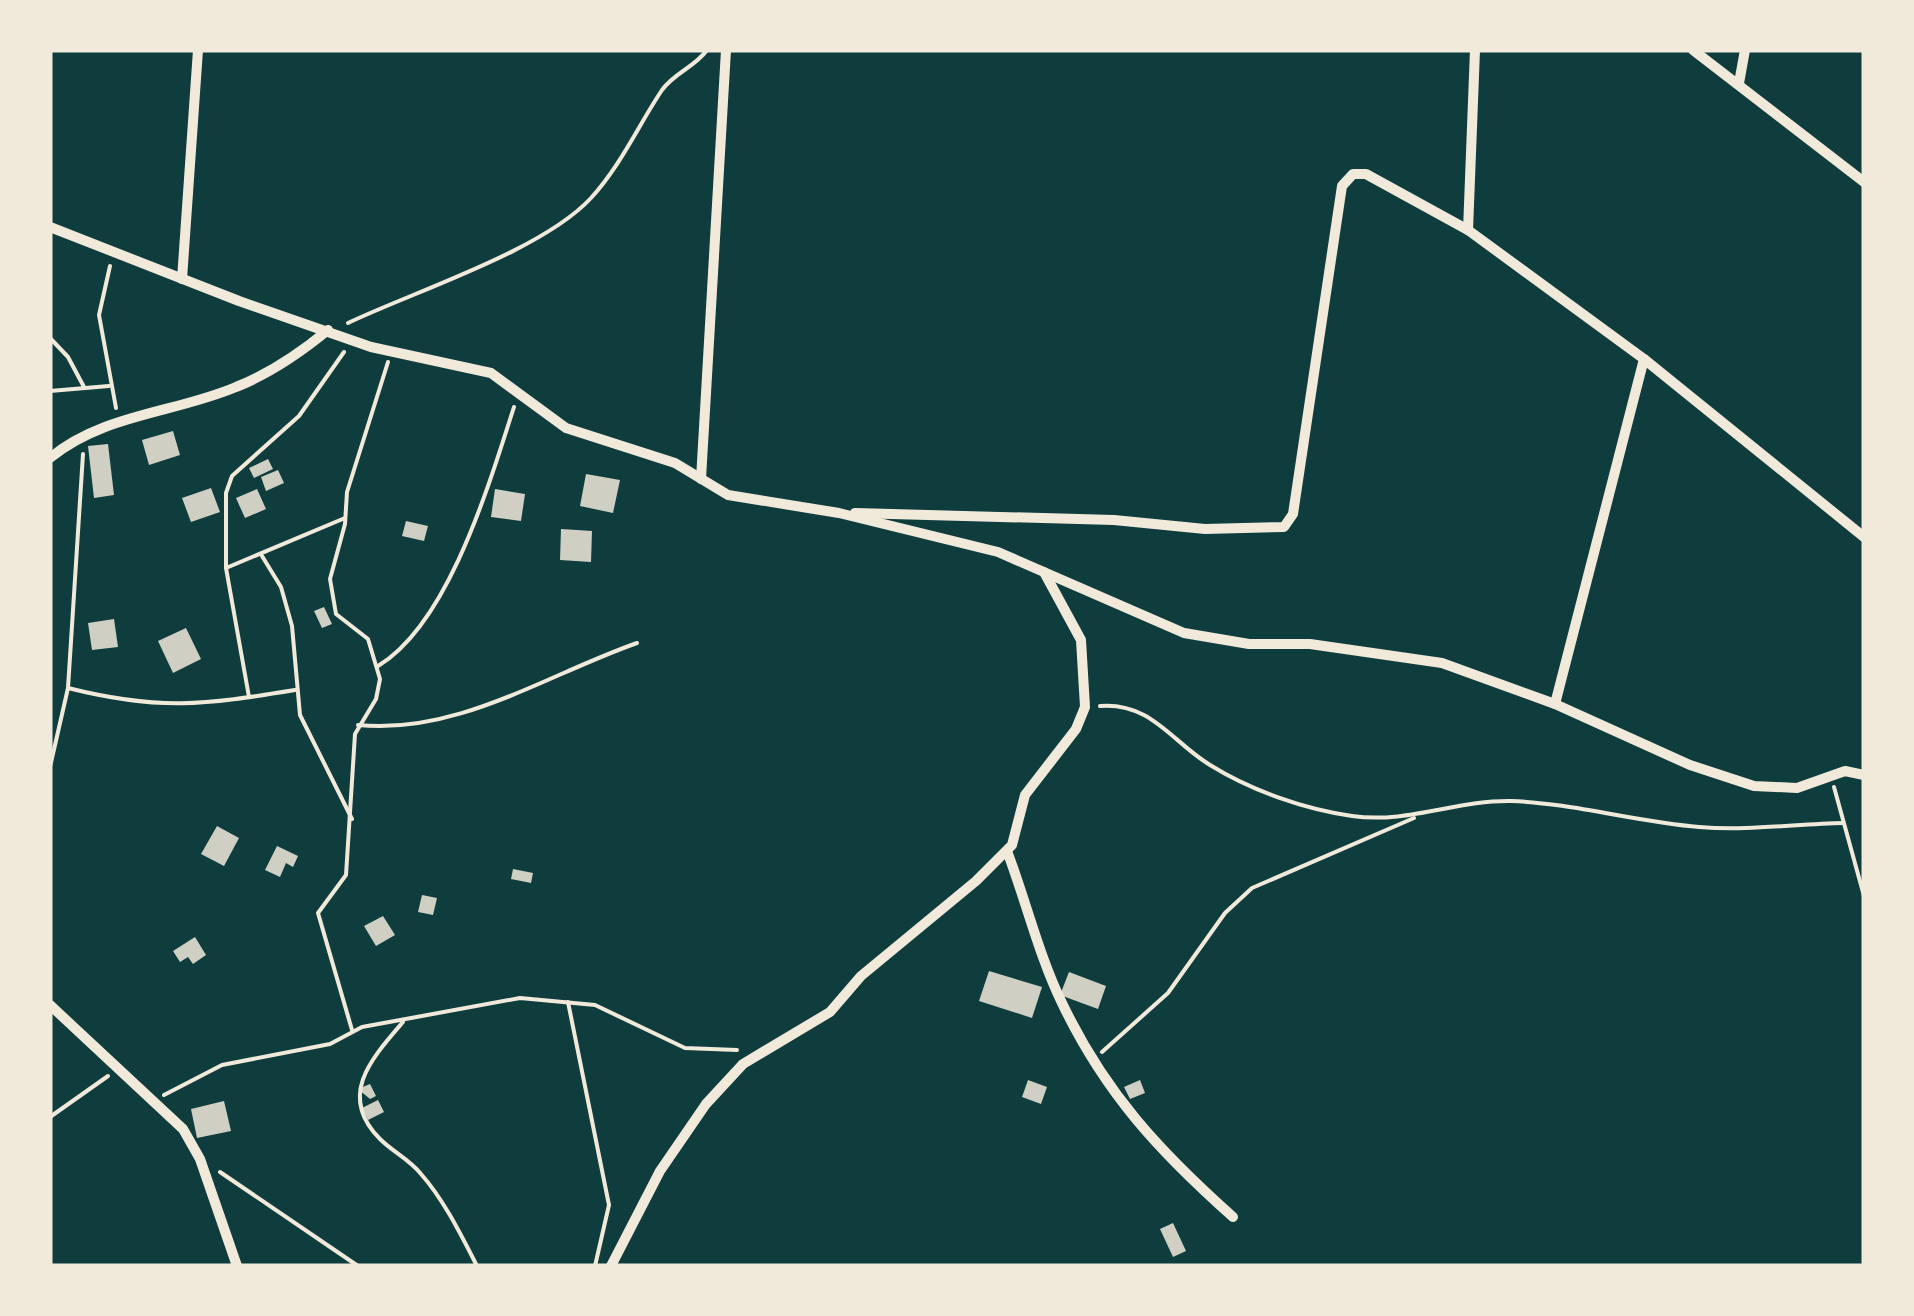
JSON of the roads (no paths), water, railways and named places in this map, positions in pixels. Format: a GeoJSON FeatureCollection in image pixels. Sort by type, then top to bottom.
{"type":"FeatureCollection","features":[{"type":"Feature","properties":{"kind":"street"},"geometry":{"type":"LineString","coordinates":[[182,278],[198,50]]}},
{"type":"Feature","properties":{"kind":"street"},"geometry":{"type":"LineString","coordinates":[[701,478],[726,50]]}},
{"type":"Feature","properties":{"kind":"street"},"geometry":{"type":"LineString","coordinates":[[1468,230],[1475,50]]}},
{"type":"Feature","properties":{"kind":"street"},"geometry":{"type":"LineString","coordinates":[[1693,50],[1864,182]]}},
{"type":"Feature","properties":{"kind":"street"},"geometry":{"type":"LineString","coordinates":[[1739,84],[1745,50]]}},
{"type":"Feature","properties":{"kind":"street"},"geometry":{"type":"LineString","coordinates":[[50,227],[391,353],[472,366],[566,428],[674,462],[728,495],[762,504],[839,513],[1114,520],[1205,530],[1284,527],[1292,514],[1342,186],[1353,174],[1366,174],[1468,230],[1644,359],[1864,538]]}},
{"type":"Feature","properties":{"kind":"street"},"geometry":{"type":"LineString","coordinates":[[50,458],[84,436],[236,388],[329,331]]}},
{"type":"Feature","properties":{"kind":"street"},"geometry":{"type":"LineString","coordinates":[[1555,704],[1644,359]]}},
{"type":"Feature","properties":{"kind":"street"},"geometry":{"type":"LineString","coordinates":[[839,513],[998,552],[1184,633],[1249,644],[1310,644],[1442,663],[1555,704],[1730,781],[1797,788],[1834,772],[1864,775]]}},
{"type":"Feature","properties":{"kind":"street"},"geometry":{"type":"LineString","coordinates":[[611,1266],[646,1194],[706,1104],[760,1053],[830,1012],[861,976],[1007,852],[1025,795],[1076,728],[1085,707],[1080,640],[1043,572]]}},
{"type":"Feature","properties":{"kind":"street"},"geometry":{"type":"LineString","coordinates":[[1007,852],[1060,1000],[1092,1060],[1124,1109],[1166,1158],[1233,1217]]}},
{"type":"Feature","properties":{"kind":"street"},"geometry":{"type":"LineString","coordinates":[[50,1005],[156,1100],[183,1130],[200,1159],[237,1266]]}}]}
